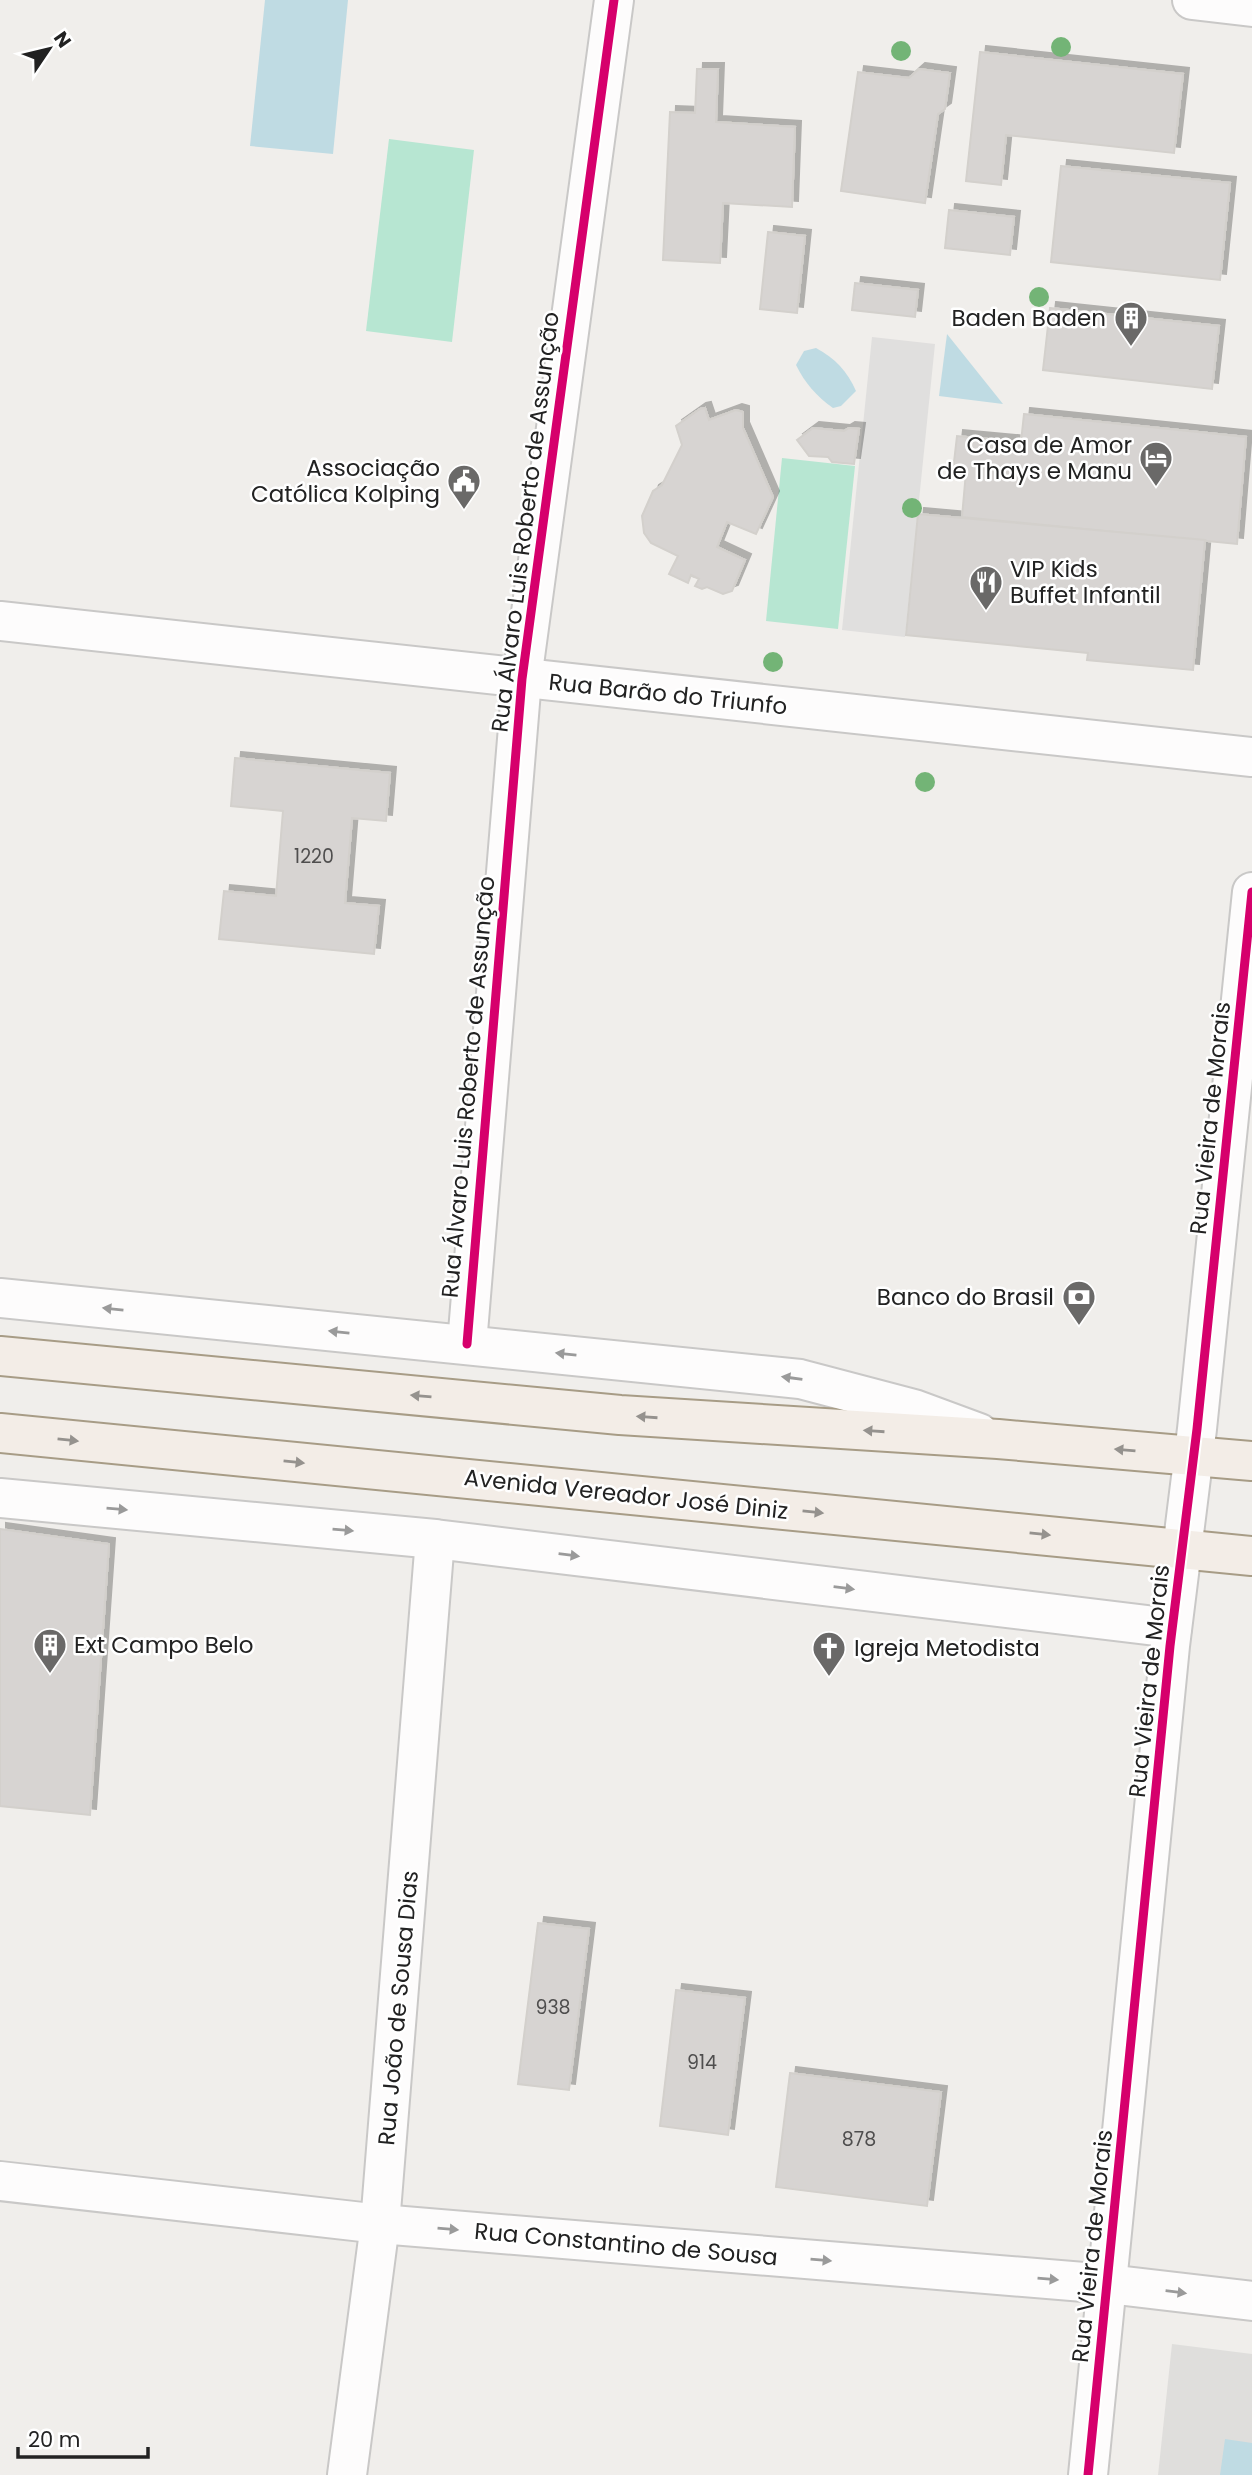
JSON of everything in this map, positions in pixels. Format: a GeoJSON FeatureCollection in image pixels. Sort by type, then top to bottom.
{"type":"FeatureCollection","features":[{"type":"Feature","properties":{"kind":"main road"},"geometry":{"type":"LineString","coordinates":[[0,1356],[620,1415],[998,1439],[1252,1461]]}},
{"type":"Feature","properties":{"kind":"main road","name":"Avenida Vereador José Diniz"},"geometry":{"type":"LineString","coordinates":[[0,1433],[1252,1556]]}},
{"type":"Feature","properties":{"kind":"street","name":"Rua Álvaro Luis Roberto de Assunção"},"geometry":{"type":"LineString","coordinates":[[467,1345],[522,679],[614,0]]}},
{"type":"Feature","properties":{"kind":"street"},"geometry":{"type":"LineString","coordinates":[[1192,0],[1252,7]]}},
{"type":"Feature","properties":{"kind":"street","name":"Rua Barão do Triunfo"},"geometry":{"type":"LineString","coordinates":[[0,621],[1252,757]]}},
{"type":"Feature","properties":{"kind":"street","name":"Rua Vieira de Morais"},"geometry":{"type":"LineString","coordinates":[[1088,2475],[1172,1628],[1194,1455],[1252,892]]}},
{"type":"Feature","properties":{"kind":"street"},"geometry":{"type":"LineString","coordinates":[[0,1298],[800,1379],[914,1409],[998,1439]]}},
{"type":"Feature","properties":{"kind":"street"},"geometry":{"type":"LineString","coordinates":[[0,1497],[435,1539],[1172,1628]]}},
{"type":"Feature","properties":{"kind":"street","name":"Rua João de Sousa Dias"},"geometry":{"type":"LineString","coordinates":[[347,2475],[380,2224],[435,1539]]}},
{"type":"Feature","properties":{"kind":"street","name":"Rua Constantino de Sousa"},"geometry":{"type":"LineString","coordinates":[[0,2181],[380,2224],[1108,2284],[1252,2301]]}},
{"type":"Feature","properties":{"kind":"shaded area"},"geometry":{"type":"Polygon","coordinates":[[[872,337],[935,344],[905,637],[842,630],[872,337]]]}},
{"type":"Feature","properties":{"kind":"shaded area"},"geometry":{"type":"Polygon","coordinates":[[[1172,2344],[1252,2354],[1252,2475],[1158,2475],[1172,2344]]]}},
{"type":"Feature","properties":{"kind":"green space"},"geometry":{"type":"Polygon","coordinates":[[[389,139],[474,150],[452,342],[366,331],[389,139]]]}},
{"type":"Feature","properties":{"kind":"green space"},"geometry":{"type":"Polygon","coordinates":[[[782,458],[855,466],[838,629],[766,621],[782,458]]]}},
{"type":"Feature","properties":{"kind":"water"},"geometry":{"type":"Polygon","coordinates":[[[265,0],[348,0],[333,154],[250,146],[265,0]]]}},
{"type":"Feature","properties":{"kind":"water"},"geometry":{"type":"Polygon","coordinates":[[[947,334],[1003,404],[939,396],[947,334]]]}},
{"type":"Feature","properties":{"kind":"water"},"geometry":{"type":"Polygon","coordinates":[[[816,348],[840,366],[856,391],[841,406],[833,408],[821,399],[796,365],[804,351],[816,348]]]}},
{"type":"Feature","properties":{"kind":"water"},"geometry":{"type":"Polygon","coordinates":[[[1225,2439],[1252,2443],[1252,2475],[1220,2475],[1225,2439]]]}},
{"type":"Feature","properties":{"kind":"building"},"geometry":{"type":"Polygon","coordinates":[[[980,52],[1183,74],[1174,153],[1006,135],[1001,185],[966,181],[980,52]]]}},
{"type":"Feature","properties":{"kind":"building"},"geometry":{"type":"Polygon","coordinates":[[[697,69],[718,69],[716,122],[795,127],[792,207],[723,203],[720,263],[663,260],[670,112],[695,113],[697,69]]]}},
{"type":"Feature","properties":{"kind":"building"},"geometry":{"type":"Polygon","coordinates":[[[919,69],[950,73],[945,109],[938,114],[925,203],[841,191],[858,72],[909,78],[919,69]]]}},
{"type":"Feature","properties":{"kind":"building"},"geometry":{"type":"Polygon","coordinates":[[[1061,166],[1230,183],[1220,280],[1051,262],[1061,166]]]}},
{"type":"Feature","properties":{"kind":"building"},"geometry":{"type":"Polygon","coordinates":[[[949,210],[1014,217],[1010,255],[945,248],[949,210]]]}},
{"type":"Feature","properties":{"kind":"building"},"geometry":{"type":"Polygon","coordinates":[[[768,232],[805,236],[797,313],[760,309],[768,232]]]}},
{"type":"Feature","properties":{"kind":"building"},"geometry":{"type":"Polygon","coordinates":[[[855,283],[918,290],[915,317],[852,310],[855,283]]]}},
{"type":"Feature","properties":{"kind":"building","name":"Baden Baden"},"geometry":{"type":"Polygon","coordinates":[[[1050,308],[1219,326],[1212,389],[1043,370],[1050,308]]]}},
{"type":"Feature","properties":{"kind":"building"},"geometry":{"type":"Polygon","coordinates":[[[705,408],[709,420],[736,410],[743,412],[743,428],[773,497],[756,534],[727,522],[717,547],[745,560],[732,591],[723,594],[707,587],[702,589],[695,586],[699,579],[691,575],[688,583],[669,574],[678,556],[651,543],[644,533],[642,516],[653,491],[662,485],[682,445],[676,426],[705,408]]]}},
{"type":"Feature","properties":{"kind":"building"},"geometry":{"type":"Polygon","coordinates":[[[1024,414],[1246,437],[1237,544],[962,517],[966,472],[953,471],[957,436],[1021,442],[1024,414]]]}},
{"type":"Feature","properties":{"kind":"building"},"geometry":{"type":"Polygon","coordinates":[[[813,428],[844,431],[849,428],[859,429],[854,464],[832,462],[828,457],[809,456],[797,440],[813,428]]]}},
{"type":"Feature","properties":{"kind":"building"},"geometry":{"type":"Polygon","coordinates":[[[918,514],[1205,540],[1193,670],[1087,660],[1088,653],[906,635],[918,514]]]}},
{"type":"Feature","properties":{"kind":"building"},"geometry":{"type":"Polygon","coordinates":[[[235,758],[390,773],[386,821],[352,818],[345,903],[379,906],[374,954],[219,939],[224,891],[276,896],[283,811],[231,806],[235,758]]]}},
{"type":"Feature","properties":{"kind":"building","name":"Ext Campo Belo"},"geometry":{"type":"Polygon","coordinates":[[[0,1529],[109,1544],[90,1815],[0,1806],[0,1529]]]}},
{"type":"Feature","properties":{"kind":"building"},"geometry":{"type":"Polygon","coordinates":[[[538,1923],[589,1929],[569,2090],[518,2084],[538,1923]]]}},
{"type":"Feature","properties":{"kind":"building"},"geometry":{"type":"Polygon","coordinates":[[[676,1990],[745,1998],[728,2135],[660,2126],[676,1990]]]}},
{"type":"Feature","properties":{"kind":"building"},"geometry":{"type":"Polygon","coordinates":[[[790,2073],[941,2092],[927,2206],[776,2187],[790,2073]]]}},
{"type":"Feature","properties":{"kind":"cycle path"},"geometry":{"type":"LineString","coordinates":[[467,1344],[522,679],[614,0]]}},
{"type":"Feature","properties":{"kind":"cycle path"},"geometry":{"type":"LineString","coordinates":[[1088,2475],[1170,1646],[1197,1429],[1252,892]]}},
{"type":"Feature","properties":{"kind":"place","name":"Baden Baden"},"geometry":{"type":"Point","coordinates":[1131,348]}},
{"type":"Feature","properties":{"kind":"place","name":"Casa de Amor de Thays e Manu"},"geometry":{"type":"Point","coordinates":[1156,488]}},
{"type":"Feature","properties":{"kind":"place","name":"Associação Católica Kolping"},"geometry":{"type":"Point","coordinates":[464,511]}},
{"type":"Feature","properties":{"kind":"place","name":"VIP Kids Buffet Infantil"},"geometry":{"type":"Point","coordinates":[986,612]}},
{"type":"Feature","properties":{"kind":"place","name":"Banco do Brasil"},"geometry":{"type":"Point","coordinates":[1079,1327]}},
{"type":"Feature","properties":{"kind":"place","name":"Ext Campo Belo"},"geometry":{"type":"Point","coordinates":[50,1675]}},
{"type":"Feature","properties":{"kind":"place","name":"Igreja Metodista"},"geometry":{"type":"Point","coordinates":[829,1678]}}]}
